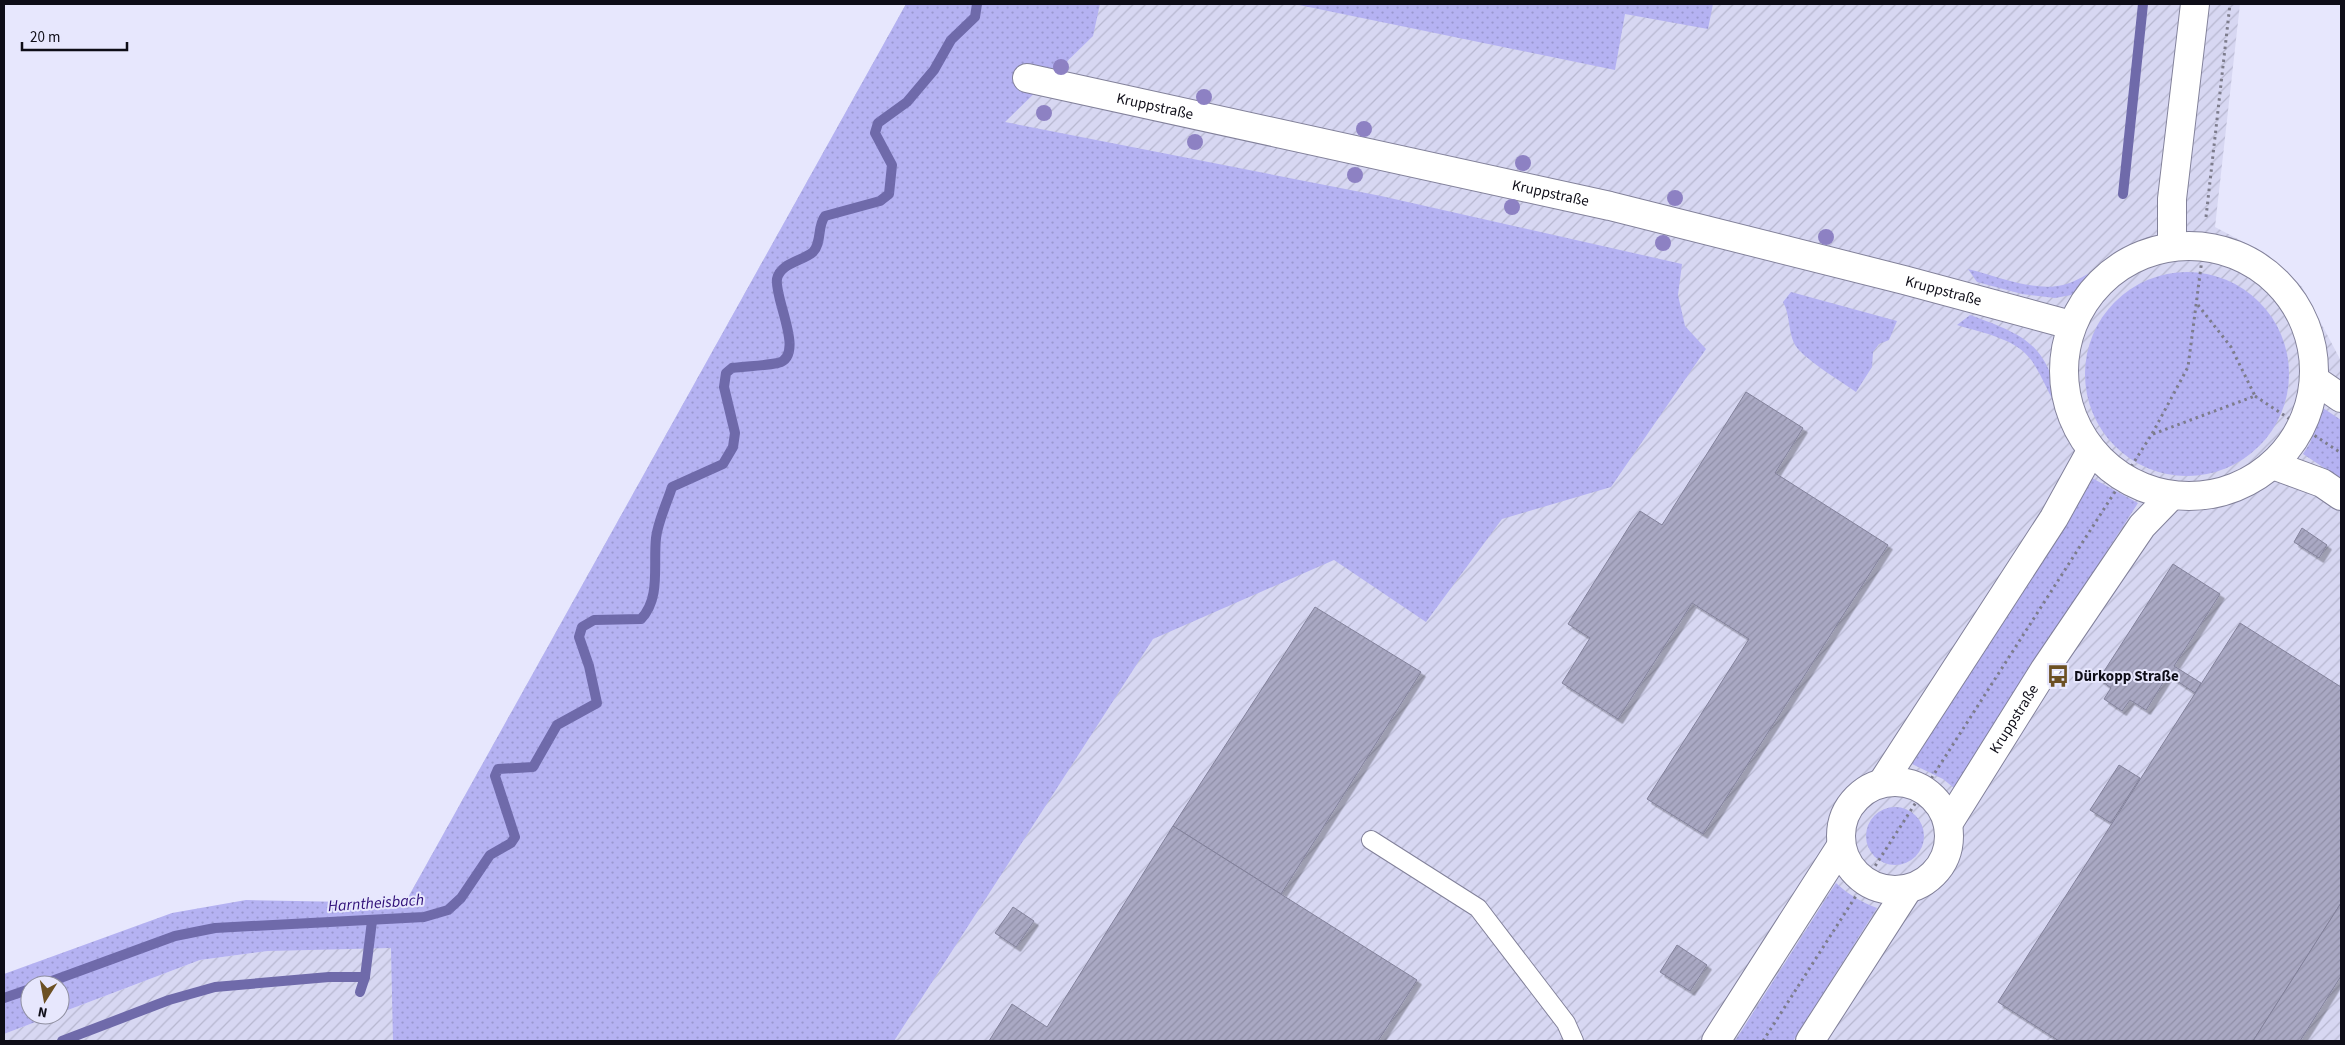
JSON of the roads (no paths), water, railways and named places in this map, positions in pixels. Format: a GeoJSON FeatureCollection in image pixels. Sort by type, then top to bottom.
{"type":"FeatureCollection","features":[{"type":"Feature","properties":{"kind":"street"},"geometry":{"type":"LineString","coordinates":[[2172,246],[2172,199],[2195,4]]}},
{"type":"Feature","properties":{"kind":"street","name":"Kruppstraße"},"geometry":{"type":"LineString","coordinates":[[1027,78],[1610,206],[1904,280],[2071,326]]}},
{"type":"Feature","properties":{"kind":"street"},"geometry":{"type":"LineString","coordinates":[[2172,246],[2216,248],[2258,265],[2290,296],[2310,336],[2315,380],[2311,405],[2301,428],[2289,448],[2273,465],[2242,485],[2208,496],[2171,496],[2141,488],[2123,480],[2091,451],[2074,423],[2064,391],[2063,358],[2071,326],[2094,287],[2129,260],[2172,246]]}},
{"type":"Feature","properties":{"kind":"street"},"geometry":{"type":"LineString","coordinates":[[2315,380],[2341,398]]}},
{"type":"Feature","properties":{"kind":"street","name":"Kruppstraße"},"geometry":{"type":"LineString","coordinates":[[1882,783],[2054,518],[2091,451]]}},
{"type":"Feature","properties":{"kind":"street"},"geometry":{"type":"LineString","coordinates":[[2273,465],[2322,484],[2341,496]]}},
{"type":"Feature","properties":{"kind":"street","name":"Kruppstraße"},"geometry":{"type":"LineString","coordinates":[[1948,824],[2045,669],[2142,526],[2171,496]]}},
{"type":"Feature","properties":{"kind":"street","name":"Kruppstraße"},"geometry":{"type":"LineString","coordinates":[[1897,782],[1911,784],[1924,790],[1935,799],[1943,811],[1948,824],[1949,841],[1945,857],[1936,871],[1924,882],[1908,889],[1886,889],[1865,882],[1849,866],[1841,846],[1841,825],[1849,806],[1864,791],[1882,783],[1897,782]]}},
{"type":"Feature","properties":{"kind":"street","name":"Kruppstraße"},"geometry":{"type":"LineString","coordinates":[[1716,1041],[1841,846]]}},
{"type":"Feature","properties":{"kind":"street","name":"Kruppstraße"},"geometry":{"type":"LineString","coordinates":[[1810,1041],[1908,889]]}},
{"type":"Feature","properties":{"kind":"lane"},"geometry":{"type":"LineString","coordinates":[[1370,840],[1478,908],[1566,1023],[1574,1041]]}},
{"type":"Feature","properties":{"kind":"waterway","name":"Harntheisbach"},"geometry":{"type":"LineString","coordinates":[[68,975],[175,936],[215,928],[424,917],[448,910],[461,898],[490,855],[511,843],[515,837],[495,776],[498,769],[533,767],[557,725],[597,703],[589,666],[579,637],[582,627],[594,620],[641,619],[647,611],[654,592],[657,532],[672,487],[723,464],[733,447],[735,433],[724,387],[726,373],[732,368],[778,363],[786,358],[789,350],[789,339],[777,288],[779,274],[782,269],[813,252],[818,244],[821,225],[825,216],[880,201],[889,194],[892,165],[875,133],[878,123],[907,102],[934,70],[951,40],[975,17],[977,4]]}},
{"type":"Feature","properties":{"kind":"waterway"},"geometry":{"type":"LineString","coordinates":[[2123,194],[2143,4]]}},
{"type":"Feature","properties":{"kind":"waterway"},"geometry":{"type":"LineString","coordinates":[[360,992],[365,977],[372,921]]}},
{"type":"Feature","properties":{"kind":"waterway"},"geometry":{"type":"LineString","coordinates":[[62,1041],[169,1000],[215,987],[329,977],[365,977]]}},
{"type":"Feature","properties":{"kind":"waterway","name":"Harntheisbach"},"geometry":{"type":"LineString","coordinates":[[4,998],[20,992]]}},
{"type":"Feature","properties":{"kind":"place","name":"Dürkopp Straße"},"geometry":{"type":"Point","coordinates":[2058,676]}}]}
